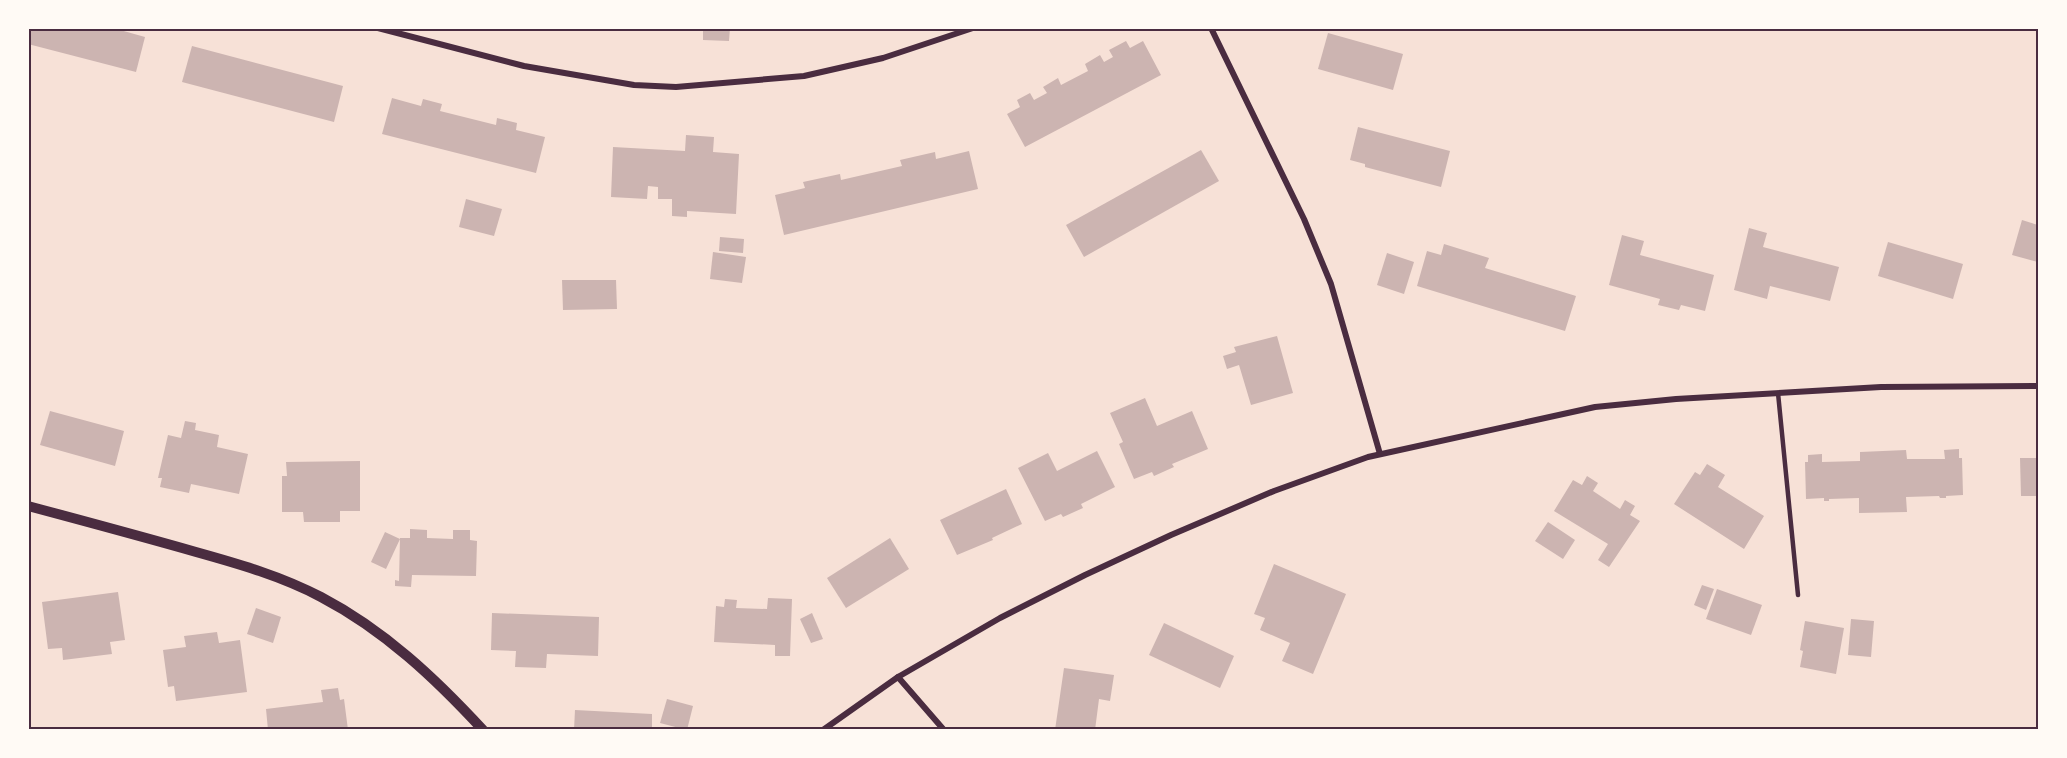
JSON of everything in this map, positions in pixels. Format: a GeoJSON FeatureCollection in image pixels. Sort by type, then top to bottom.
{"type":"FeatureCollection","features":[{"type":"Feature","properties":{"kind":"street"},"geometry":{"type":"LineString","coordinates":[[378,28],[524,66],[634,85],[676,87],[804,76],[883,58],[973,28]]}},
{"type":"Feature","properties":{"kind":"street"},"geometry":{"type":"LineString","coordinates":[[1211,28],[1304,219],[1330,284],[1380,453]]}},
{"type":"Feature","properties":{"kind":"street"},"geometry":{"type":"LineString","coordinates":[[823,729],[898,677],[1000,618],[1149,545],[1274,491],[1380,453],[1595,407],[1881,387],[2038,386]]}},
{"type":"Feature","properties":{"kind":"street"},"geometry":{"type":"LineString","coordinates":[[28,506],[259,570],[321,597],[359,620],[404,652],[440,683],[483,729]]}},
{"type":"Feature","properties":{"kind":"street"},"geometry":{"type":"LineString","coordinates":[[898,677],[944,729]]}},
{"type":"Feature","properties":{"kind":"lane"},"geometry":{"type":"LineString","coordinates":[[1778,393],[1798,595]]}},
{"type":"Feature","properties":{"kind":"building"},"geometry":{"type":"Polygon","coordinates":[[[28,28],[113,28],[145,37],[136,72],[28,44],[28,28]]]}},
{"type":"Feature","properties":{"kind":"building"},"geometry":{"type":"Polygon","coordinates":[[[703,28],[730,28],[729,41],[703,40],[703,28]]]}},
{"type":"Feature","properties":{"kind":"building"},"geometry":{"type":"Polygon","coordinates":[[[1328,33],[1403,54],[1393,90],[1318,69],[1328,33]]]}},
{"type":"Feature","properties":{"kind":"building"},"geometry":{"type":"Polygon","coordinates":[[[1126,41],[1130,48],[1143,41],[1161,75],[1025,147],[1007,114],[1020,107],[1017,100],[1030,93],[1034,100],[1047,93],[1043,87],[1058,78],[1061,85],[1088,71],[1085,64],[1100,55],[1104,62],[1113,57],[1109,50],[1126,41]]]}},
{"type":"Feature","properties":{"kind":"building"},"geometry":{"type":"Polygon","coordinates":[[[192,46],[343,86],[334,122],[182,82],[192,46]]]}},
{"type":"Feature","properties":{"kind":"building"},"geometry":{"type":"Polygon","coordinates":[[[392,98],[421,106],[423,99],[442,104],[440,111],[496,125],[497,118],[517,123],[516,130],[545,137],[536,173],[382,134],[392,98]]]}},
{"type":"Feature","properties":{"kind":"building"},"geometry":{"type":"Polygon","coordinates":[[[1358,127],[1450,151],[1441,187],[1365,167],[1365,164],[1350,160],[1358,127]]]}},
{"type":"Feature","properties":{"kind":"building"},"geometry":{"type":"Polygon","coordinates":[[[686,135],[714,137],[713,152],[739,154],[736,214],[687,211],[687,217],[672,216],[672,199],[658,199],[658,187],[648,186],[647,199],[611,197],[613,147],[685,151],[686,135]]]}},
{"type":"Feature","properties":{"kind":"building"},"geometry":{"type":"Polygon","coordinates":[[[1201,150],[1219,181],[1084,257],[1066,225],[1201,150]]]}},
{"type":"Feature","properties":{"kind":"building"},"geometry":{"type":"Polygon","coordinates":[[[969,151],[978,189],[784,235],[775,195],[805,188],[803,182],[840,174],[841,180],[902,166],[900,160],[935,152],[936,159],[969,151]]]}},
{"type":"Feature","properties":{"kind":"building"},"geometry":{"type":"Polygon","coordinates":[[[466,199],[502,209],[494,236],[459,227],[466,199]]]}},
{"type":"Feature","properties":{"kind":"building"},"geometry":{"type":"Polygon","coordinates":[[[2022,220],[2038,225],[2038,262],[2012,255],[2022,220]]]}},
{"type":"Feature","properties":{"kind":"building"},"geometry":{"type":"Polygon","coordinates":[[[1749,228],[1767,233],[1763,247],[1839,267],[1830,301],[1770,286],[1767,299],[1734,290],[1749,228]]]}},
{"type":"Feature","properties":{"kind":"building"},"geometry":{"type":"Polygon","coordinates":[[[1622,235],[1644,241],[1640,255],[1714,275],[1705,311],[1681,305],[1679,310],[1658,305],[1660,299],[1609,285],[1622,235]]]}},
{"type":"Feature","properties":{"kind":"building"},"geometry":{"type":"Polygon","coordinates":[[[720,237],[744,239],[743,253],[719,251],[720,237]]]}},
{"type":"Feature","properties":{"kind":"building"},"geometry":{"type":"Polygon","coordinates":[[[1888,242],[1963,264],[1953,299],[1878,276],[1888,242]]]}},
{"type":"Feature","properties":{"kind":"building"},"geometry":{"type":"Polygon","coordinates":[[[1444,244],[1489,258],[1485,268],[1576,296],[1565,331],[1417,286],[1427,251],[1441,255],[1444,244]]]}},
{"type":"Feature","properties":{"kind":"building"},"geometry":{"type":"Polygon","coordinates":[[[713,252],[746,257],[742,283],[710,279],[713,252]]]}},
{"type":"Feature","properties":{"kind":"building"},"geometry":{"type":"Polygon","coordinates":[[[1387,253],[1414,262],[1404,294],[1377,285],[1387,253]]]}},
{"type":"Feature","properties":{"kind":"building"},"geometry":{"type":"Polygon","coordinates":[[[562,280],[616,280],[617,309],[563,310],[562,280]]]}},
{"type":"Feature","properties":{"kind":"building"},"geometry":{"type":"Polygon","coordinates":[[[1277,336],[1293,393],[1251,405],[1239,365],[1227,369],[1223,356],[1236,352],[1234,347],[1277,336]]]}},
{"type":"Feature","properties":{"kind":"building"},"geometry":{"type":"Polygon","coordinates":[[[1145,398],[1157,426],[1192,411],[1208,449],[1172,464],[1174,467],[1154,476],[1152,472],[1134,479],[1119,444],[1123,442],[1110,413],[1145,398]]]}},
{"type":"Feature","properties":{"kind":"building"},"geometry":{"type":"Polygon","coordinates":[[[50,411],[124,431],[115,466],[40,445],[50,411]]]}},
{"type":"Feature","properties":{"kind":"building"},"geometry":{"type":"Polygon","coordinates":[[[185,421],[196,423],[195,430],[219,435],[217,447],[248,454],[239,494],[191,484],[189,493],[160,487],[162,478],[158,478],[168,435],[181,438],[185,421]]]}},
{"type":"Feature","properties":{"kind":"building"},"geometry":{"type":"Polygon","coordinates":[[[1959,449],[1959,458],[1962,458],[1963,495],[1946,496],[1946,498],[1939,496],[1906,497],[1907,512],[1859,513],[1859,498],[1829,499],[1829,501],[1824,501],[1824,498],[1806,499],[1805,462],[1808,462],[1808,455],[1822,454],[1822,462],[1860,461],[1860,452],[1906,450],[1907,459],[1945,459],[1944,450],[1959,449]]]}},
{"type":"Feature","properties":{"kind":"building"},"geometry":{"type":"Polygon","coordinates":[[[1097,451],[1115,487],[1081,504],[1083,508],[1063,517],[1061,514],[1045,521],[1018,468],[1048,453],[1057,471],[1097,451]]]}},
{"type":"Feature","properties":{"kind":"building"},"geometry":{"type":"Polygon","coordinates":[[[2020,458],[2038,458],[2038,496],[2021,496],[2020,458]]]}},
{"type":"Feature","properties":{"kind":"building"},"geometry":{"type":"Polygon","coordinates":[[[360,461],[360,511],[340,511],[340,522],[304,522],[303,512],[282,512],[282,476],[287,476],[286,462],[360,461]]]}},
{"type":"Feature","properties":{"kind":"building"},"geometry":{"type":"Polygon","coordinates":[[[1707,464],[1725,475],[1718,487],[1764,516],[1744,549],[1674,504],[1695,472],[1700,475],[1707,464]]]}},
{"type":"Feature","properties":{"kind":"building"},"geometry":{"type":"Polygon","coordinates":[[[1587,476],[1598,483],[1593,491],[1620,509],[1625,500],[1635,506],[1630,515],[1640,521],[1609,567],[1598,560],[1608,544],[1554,511],[1573,480],[1582,485],[1587,476]]]}},
{"type":"Feature","properties":{"kind":"building"},"geometry":{"type":"Polygon","coordinates":[[[1006,489],[1022,524],[992,538],[993,540],[957,555],[940,520],[1006,489]]]}},
{"type":"Feature","properties":{"kind":"building"},"geometry":{"type":"Polygon","coordinates":[[[1548,522],[1575,540],[1563,559],[1535,541],[1548,522]]]}},
{"type":"Feature","properties":{"kind":"building"},"geometry":{"type":"Polygon","coordinates":[[[410,529],[427,530],[427,538],[453,539],[453,530],[470,530],[470,540],[477,541],[476,576],[412,575],[411,587],[395,586],[395,580],[399,581],[400,538],[410,538],[410,529]]]}},
{"type":"Feature","properties":{"kind":"building"},"geometry":{"type":"Polygon","coordinates":[[[385,532],[400,539],[386,569],[371,562],[385,532]]]}},
{"type":"Feature","properties":{"kind":"building"},"geometry":{"type":"Polygon","coordinates":[[[890,538],[909,569],[846,608],[827,578],[890,538]]]}},
{"type":"Feature","properties":{"kind":"building"},"geometry":{"type":"Polygon","coordinates":[[[1274,564],[1346,594],[1313,674],[1282,661],[1290,643],[1260,630],[1265,618],[1254,614],[1274,564]]]}},
{"type":"Feature","properties":{"kind":"building"},"geometry":{"type":"Polygon","coordinates":[[[1702,585],[1714,589],[1706,610],[1694,605],[1702,585]]]}},
{"type":"Feature","properties":{"kind":"building"},"geometry":{"type":"Polygon","coordinates":[[[1717,589],[1762,605],[1751,635],[1706,619],[1717,589]]]}},
{"type":"Feature","properties":{"kind":"building"},"geometry":{"type":"Polygon","coordinates":[[[118,592],[125,640],[110,642],[112,654],[63,660],[62,648],[48,649],[42,602],[118,592]]]}},
{"type":"Feature","properties":{"kind":"building"},"geometry":{"type":"Polygon","coordinates":[[[768,598],[792,599],[790,656],[775,656],[775,645],[714,642],[716,606],[724,607],[725,599],[737,600],[736,608],[767,609],[768,598]]]}},
{"type":"Feature","properties":{"kind":"building"},"geometry":{"type":"Polygon","coordinates":[[[256,608],[281,617],[273,643],[247,634],[256,608]]]}},
{"type":"Feature","properties":{"kind":"building"},"geometry":{"type":"Polygon","coordinates":[[[492,613],[599,617],[598,656],[547,654],[546,668],[515,667],[516,651],[491,650],[492,613]]]}},
{"type":"Feature","properties":{"kind":"building"},"geometry":{"type":"Polygon","coordinates":[[[812,613],[823,639],[811,643],[800,619],[812,613]]]}},
{"type":"Feature","properties":{"kind":"building"},"geometry":{"type":"Polygon","coordinates":[[[1851,619],[1874,621],[1871,657],[1848,655],[1851,619]]]}},
{"type":"Feature","properties":{"kind":"building"},"geometry":{"type":"Polygon","coordinates":[[[1805,621],[1844,628],[1836,674],[1800,667],[1803,651],[1800,650],[1805,621]]]}},
{"type":"Feature","properties":{"kind":"building"},"geometry":{"type":"Polygon","coordinates":[[[1164,623],[1234,656],[1220,688],[1149,655],[1164,623]]]}},
{"type":"Feature","properties":{"kind":"building"},"geometry":{"type":"Polygon","coordinates":[[[217,632],[219,643],[240,640],[247,692],[176,701],[174,686],[168,687],[163,650],[186,647],[184,636],[217,632]]]}},
{"type":"Feature","properties":{"kind":"building"},"geometry":{"type":"Polygon","coordinates":[[[1064,668],[1114,675],[1110,701],[1099,699],[1095,730],[1055,730],[1064,668]]]}},
{"type":"Feature","properties":{"kind":"building"},"geometry":{"type":"Polygon","coordinates":[[[338,688],[340,700],[344,699],[348,730],[268,730],[266,709],[323,702],[321,690],[338,688]]]}},
{"type":"Feature","properties":{"kind":"building"},"geometry":{"type":"Polygon","coordinates":[[[667,699],[693,706],[687,730],[660,723],[667,699]]]}},
{"type":"Feature","properties":{"kind":"building"},"geometry":{"type":"Polygon","coordinates":[[[575,710],[652,714],[652,730],[574,730],[575,710]]]}}]}
